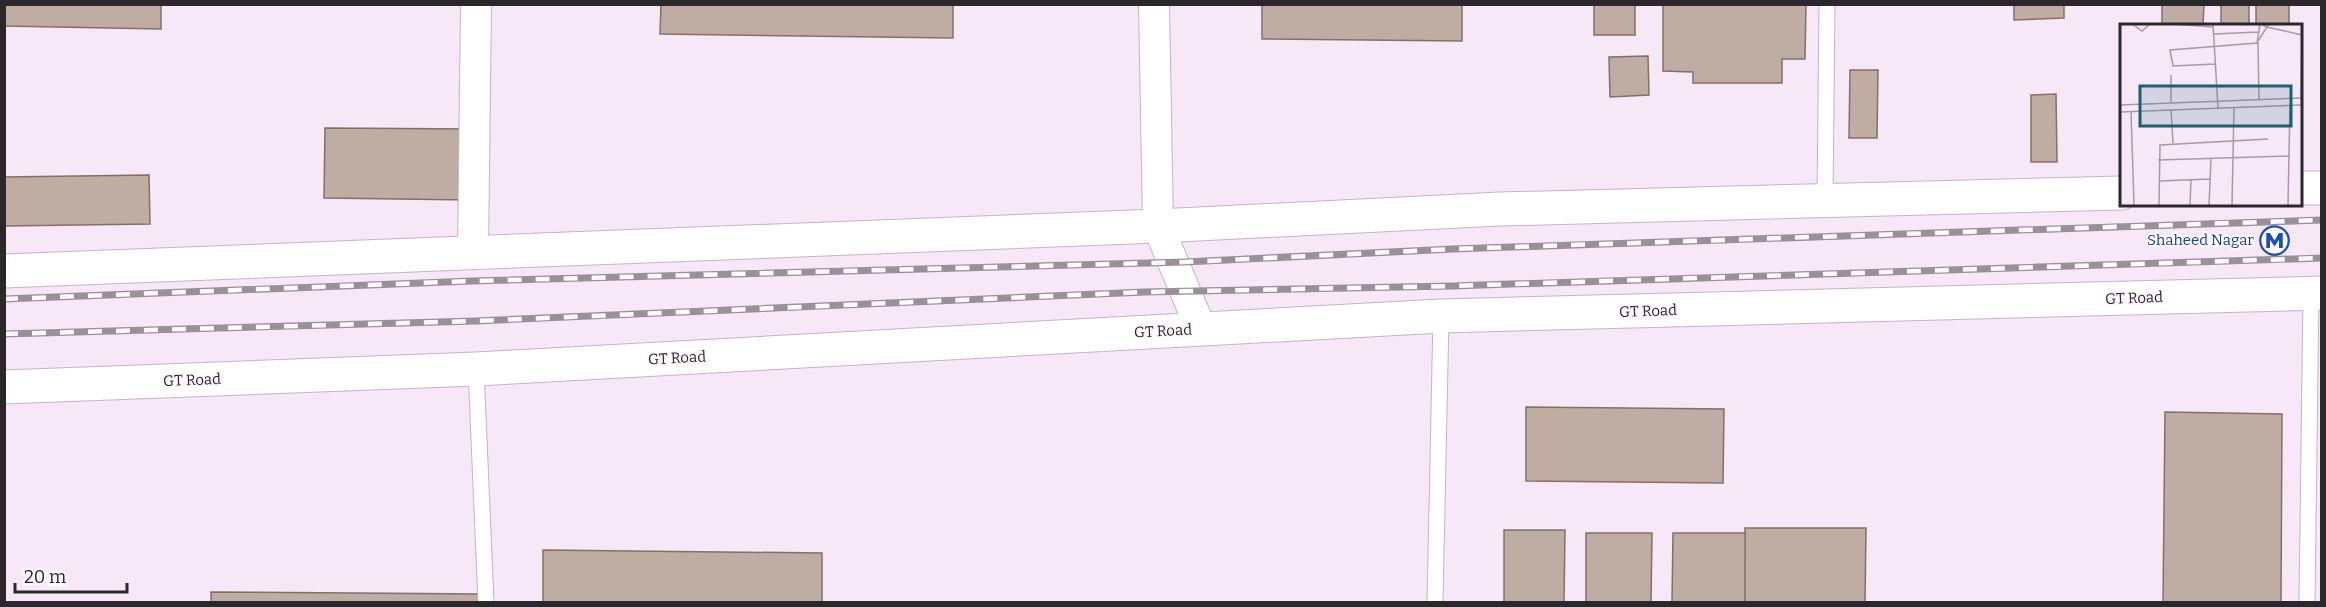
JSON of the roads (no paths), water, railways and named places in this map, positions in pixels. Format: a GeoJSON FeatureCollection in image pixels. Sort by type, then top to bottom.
{"type":"FeatureCollection","features":[{"type":"Feature","properties":{"kind":"highway"},"geometry":{"type":"LineString","coordinates":[[2302,188],[2322,188]]}},
{"type":"Feature","properties":{"kind":"highway"},"geometry":{"type":"LineString","coordinates":[[4,271],[1158,226],[1500,209],[2120,193]]}},
{"type":"Feature","properties":{"kind":"highway","name":"GT Road"},"geometry":{"type":"LineString","coordinates":[[4,387],[476,369],[1441,316],[2316,293]]}},
{"type":"Feature","properties":{"kind":"street"},"geometry":{"type":"LineString","coordinates":[[473,252],[476,4]]}},
{"type":"Feature","properties":{"kind":"street"},"geometry":{"type":"LineString","coordinates":[[1154,4],[1158,226],[1201,329]]}},
{"type":"Feature","properties":{"kind":"lane"},"geometry":{"type":"LineString","coordinates":[[1825,200],[1827,4]]}},
{"type":"Feature","properties":{"kind":"lane"},"geometry":{"type":"LineString","coordinates":[[2307,603],[2316,293]]}},
{"type":"Feature","properties":{"kind":"lane"},"geometry":{"type":"LineString","coordinates":[[1435,603],[1441,316]]}},
{"type":"Feature","properties":{"kind":"lane"},"geometry":{"type":"LineString","coordinates":[[476,369],[486,603]]}},
{"type":"Feature","properties":{"kind":"railway"},"geometry":{"type":"LineString","coordinates":[[4,299],[472,281],[1185,262],[1453,249],[2322,220]]}},
{"type":"Feature","properties":{"kind":"railway"},"geometry":{"type":"LineString","coordinates":[[4,334],[476,321],[1145,292],[1452,286],[2322,258]]}},
{"type":"Feature","properties":{"kind":"place","name":"Shaheed Nagar"},"geometry":{"type":"Point","coordinates":[2275,240]}}]}
